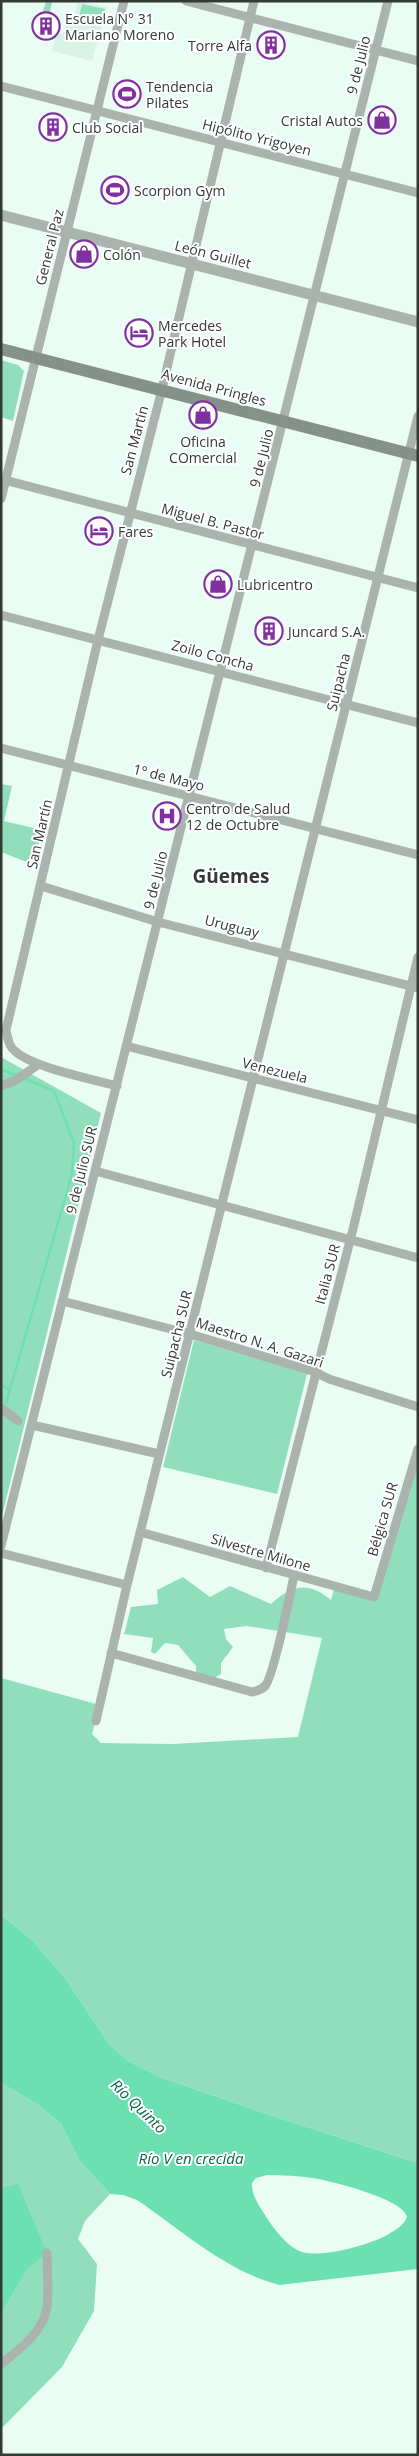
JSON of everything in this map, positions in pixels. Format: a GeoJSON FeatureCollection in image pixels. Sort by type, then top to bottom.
{"type":"FeatureCollection","features":[{"type":"Feature","properties":{"kind":"main road","name":"Avenida Pringles"},"geometry":{"type":"LineString","coordinates":[[1,349],[413,455]]}},
{"type":"Feature","properties":{"kind":"street","name":"General Paz"},"geometry":{"type":"LineString","coordinates":[[1,499],[4,480],[124,1]]}},
{"type":"Feature","properties":{"kind":"street"},"geometry":{"type":"LineString","coordinates":[[186,1],[418,61]]}},
{"type":"Feature","properties":{"kind":"street","name":"San Martín"},"geometry":{"type":"LineString","coordinates":[[39,1064],[20,1056],[12,1048],[7,1038],[8,1021],[98,640],[162,389],[254,1]]}},
{"type":"Feature","properties":{"kind":"street","name":"9 de Julio"},"geometry":{"type":"LineString","coordinates":[[158,922],[222,672],[388,1]]}},
{"type":"Feature","properties":{"kind":"street","name":"Hipólito Yrigoyen"},"geometry":{"type":"LineString","coordinates":[[1,86],[418,193]]}},
{"type":"Feature","properties":{"kind":"street","name":"León Guillet"},"geometry":{"type":"LineString","coordinates":[[1,215],[418,322]]}},
{"type":"Feature","properties":{"kind":"street","name":"Suipacha"},"geometry":{"type":"LineString","coordinates":[[285,954],[378,578],[413,455],[418,416]]}},
{"type":"Feature","properties":{"kind":"street","name":"Miguel B. Pastor"},"geometry":{"type":"LineString","coordinates":[[4,480],[418,588]]}},
{"type":"Feature","properties":{"kind":"street","name":"Zoilo Concha"},"geometry":{"type":"LineString","coordinates":[[1,615],[418,722]]}},
{"type":"Feature","properties":{"kind":"street","name":"1º de Mayo"},"geometry":{"type":"LineString","coordinates":[[1,748],[418,855]]}},
{"type":"Feature","properties":{"kind":"street","name":"Uruguay"},"geometry":{"type":"LineString","coordinates":[[40,886],[158,922],[414,988]]}},
{"type":"Feature","properties":{"kind":"street","name":"9 de Julio SUR"},"geometry":{"type":"LineString","coordinates":[[32,1425],[158,922]]}},
{"type":"Feature","properties":{"kind":"street","name":"Suipacha SUR"},"geometry":{"type":"LineString","coordinates":[[96,1721],[126,1585],[285,954]]}},
{"type":"Feature","properties":{"kind":"street","name":"Italia SUR"},"geometry":{"type":"LineString","coordinates":[[266,1568],[381,1111],[414,988],[418,957]]}},
{"type":"Feature","properties":{"kind":"street","name":"Venezuela"},"geometry":{"type":"LineString","coordinates":[[126,1046],[418,1120]]}},
{"type":"Feature","properties":{"kind":"street"},"geometry":{"type":"LineString","coordinates":[[1,1086],[16,1080],[39,1064],[117,1086]]}},
{"type":"Feature","properties":{"kind":"street"},"geometry":{"type":"LineString","coordinates":[[95,1171],[418,1258]]}},
{"type":"Feature","properties":{"kind":"street","name":"Maestro N. A. Gazari"},"geometry":{"type":"LineString","coordinates":[[62,1301],[190,1334],[315,1372],[329,1379],[418,1407]]}},
{"type":"Feature","properties":{"kind":"street"},"geometry":{"type":"LineString","coordinates":[[1,1408],[18,1421]]}},
{"type":"Feature","properties":{"kind":"street"},"geometry":{"type":"LineString","coordinates":[[1,1546],[32,1425],[159,1454]]}},
{"type":"Feature","properties":{"kind":"street","name":"Bélgica SUR"},"geometry":{"type":"LineString","coordinates":[[374,1596],[418,1449]]}},
{"type":"Feature","properties":{"kind":"street","name":"Silvestre Milone"},"geometry":{"type":"LineString","coordinates":[[140,1532],[294,1576],[374,1596]]}},
{"type":"Feature","properties":{"kind":"street"},"geometry":{"type":"LineString","coordinates":[[1,1553],[126,1585]]}},
{"type":"Feature","properties":{"kind":"street"},"geometry":{"type":"LineString","coordinates":[[111,1653],[252,1692],[259,1691],[267,1684],[294,1576]]}},
{"type":"Feature","properties":{"kind":"street"},"geometry":{"type":"LineString","coordinates":[[1,2364],[22,2347],[34,2333],[46,2308],[47,2253]]}},
{"type":"Feature","properties":{"kind":"shaded area"},"geometry":{"type":"Polygon","coordinates":[[[46,1],[52,1],[49,17],[42,15],[46,1]]]}},
{"type":"Feature","properties":{"kind":"shaded area"},"geometry":{"type":"Polygon","coordinates":[[[78,1],[107,7],[92,61],[52,51],[56,33],[63,34],[66,23],[72,25],[78,1]]]}},
{"type":"Feature","properties":{"kind":"shaded area"},"geometry":{"type":"Polygon","coordinates":[[[82,4],[105,9],[101,22],[79,17],[82,4]]]}},
{"type":"Feature","properties":{"kind":"shaded area"},"geometry":{"type":"Polygon","coordinates":[[[1,360],[18,365],[24,371],[13,421],[1,417],[1,360]]]}},
{"type":"Feature","properties":{"kind":"shaded area"},"geometry":{"type":"Polygon","coordinates":[[[1,784],[12,786],[4,821],[42,830],[35,860],[29,863],[1,852],[1,784]]]}},
{"type":"Feature","properties":{"kind":"shaded area"},"geometry":{"type":"Polygon","coordinates":[[[1,1057],[101,1113],[1,1520],[1,1057]]]}},
{"type":"Feature","properties":{"kind":"shaded area"},"geometry":{"type":"Polygon","coordinates":[[[194,1340],[307,1374],[277,1494],[163,1467],[194,1340]]]}},
{"type":"Feature","properties":{"kind":"shaded area"},"geometry":{"type":"Polygon","coordinates":[[[418,1449],[418,2163],[160,2077],[128,2061],[109,2044],[65,1978],[31,1939],[1,1915],[1,1678],[100,1705],[92,1734],[101,1743],[173,1744],[298,1737],[322,1638],[247,1626],[224,1629],[226,1639],[233,1647],[221,1663],[221,1674],[213,1679],[196,1674],[196,1666],[178,1645],[165,1643],[155,1654],[151,1652],[153,1638],[124,1634],[131,1607],[158,1604],[157,1590],[183,1577],[210,1597],[230,1586],[271,1604],[293,1589],[300,1588],[315,1590],[331,1600],[335,1586],[374,1596],[418,1449]]]}},
{"type":"Feature","properties":{"kind":"shaded area"},"geometry":{"type":"Polygon","coordinates":[[[1,2083],[37,2104],[61,2124],[79,2160],[110,2194],[85,2221],[78,2239],[97,2264],[94,2311],[62,2367],[1,2429],[1,2083]]]}},
{"type":"Feature","properties":{"kind":"water","name":"Río V en crecida"},"geometry":{"type":"Polygon","coordinates":[[[1,1915],[31,1939],[65,1978],[109,2044],[128,2061],[160,2077],[418,2163],[418,2269],[279,2285],[240,2270],[222,2260],[137,2200],[123,2195],[110,2194],[79,2160],[61,2124],[37,2104],[1,2083],[1,1915]],[[267,2175],[256,2178],[252,2183],[254,2196],[276,2231],[286,2242],[302,2252],[327,2253],[360,2246],[390,2233],[401,2225],[407,2217],[403,2210],[394,2204],[350,2187],[313,2178],[267,2175]]]}},
{"type":"Feature","properties":{"kind":"water"},"geometry":{"type":"Polygon","coordinates":[[[18,2184],[47,2253],[27,2269],[1,2313],[1,2188],[18,2184]]]}},
{"type":"Feature","properties":{"kind":"waterway"},"geometry":{"type":"LineString","coordinates":[[1,1069],[18,1076]]}},
{"type":"Feature","properties":{"kind":"waterway"},"geometry":{"type":"LineString","coordinates":[[6,1403],[72,1174],[74,1143],[54,1091],[23,1078]]}},
{"type":"Feature","properties":{"kind":"waterway"},"geometry":{"type":"LineString","coordinates":[[1,1385],[10,1390]]}},
{"type":"Feature","properties":{"kind":"waterway"},"geometry":{"type":"LineString","coordinates":[[1,1420],[2,1416]]}},
{"type":"Feature","properties":{"kind":"place","name":"Escuela N° 31 Mariano Moreno"},"geometry":{"type":"Point","coordinates":[46,26]}},
{"type":"Feature","properties":{"kind":"place","name":"Torre Alfa"},"geometry":{"type":"Point","coordinates":[271,45]}},
{"type":"Feature","properties":{"kind":"place","name":"Tendencia Pilates"},"geometry":{"type":"Point","coordinates":[127,94]}},
{"type":"Feature","properties":{"kind":"place","name":"Cristal Autos"},"geometry":{"type":"Point","coordinates":[382,120]}},
{"type":"Feature","properties":{"kind":"place","name":"Club Social"},"geometry":{"type":"Point","coordinates":[53,127]}},
{"type":"Feature","properties":{"kind":"place","name":"Scorpion Gym"},"geometry":{"type":"Point","coordinates":[115,190]}},
{"type":"Feature","properties":{"kind":"place","name":"Colón"},"geometry":{"type":"Point","coordinates":[84,254]}},
{"type":"Feature","properties":{"kind":"place","name":"Mercedes Park Hotel"},"geometry":{"type":"Point","coordinates":[139,333]}},
{"type":"Feature","properties":{"kind":"place","name":"Oficina COmercial"},"geometry":{"type":"Point","coordinates":[203,415]}},
{"type":"Feature","properties":{"kind":"place","name":"Fares"},"geometry":{"type":"Point","coordinates":[99,531]}},
{"type":"Feature","properties":{"kind":"place","name":"Lubricentro"},"geometry":{"type":"Point","coordinates":[218,584]}},
{"type":"Feature","properties":{"kind":"place","name":"Juncard S.A."},"geometry":{"type":"Point","coordinates":[269,631]}},
{"type":"Feature","properties":{"kind":"place","name":"Centro de Salud 12 de Octubre"},"geometry":{"type":"Point","coordinates":[167,816]}},
{"type":"Feature","properties":{"kind":"district","name":"Güemes"},"geometry":{"type":"Point","coordinates":[231,876]}},
{"type":"Feature","properties":{"kind":"water label","name":"Río Quinto"},"geometry":{"type":"Point","coordinates":[139,2106]}}]}
